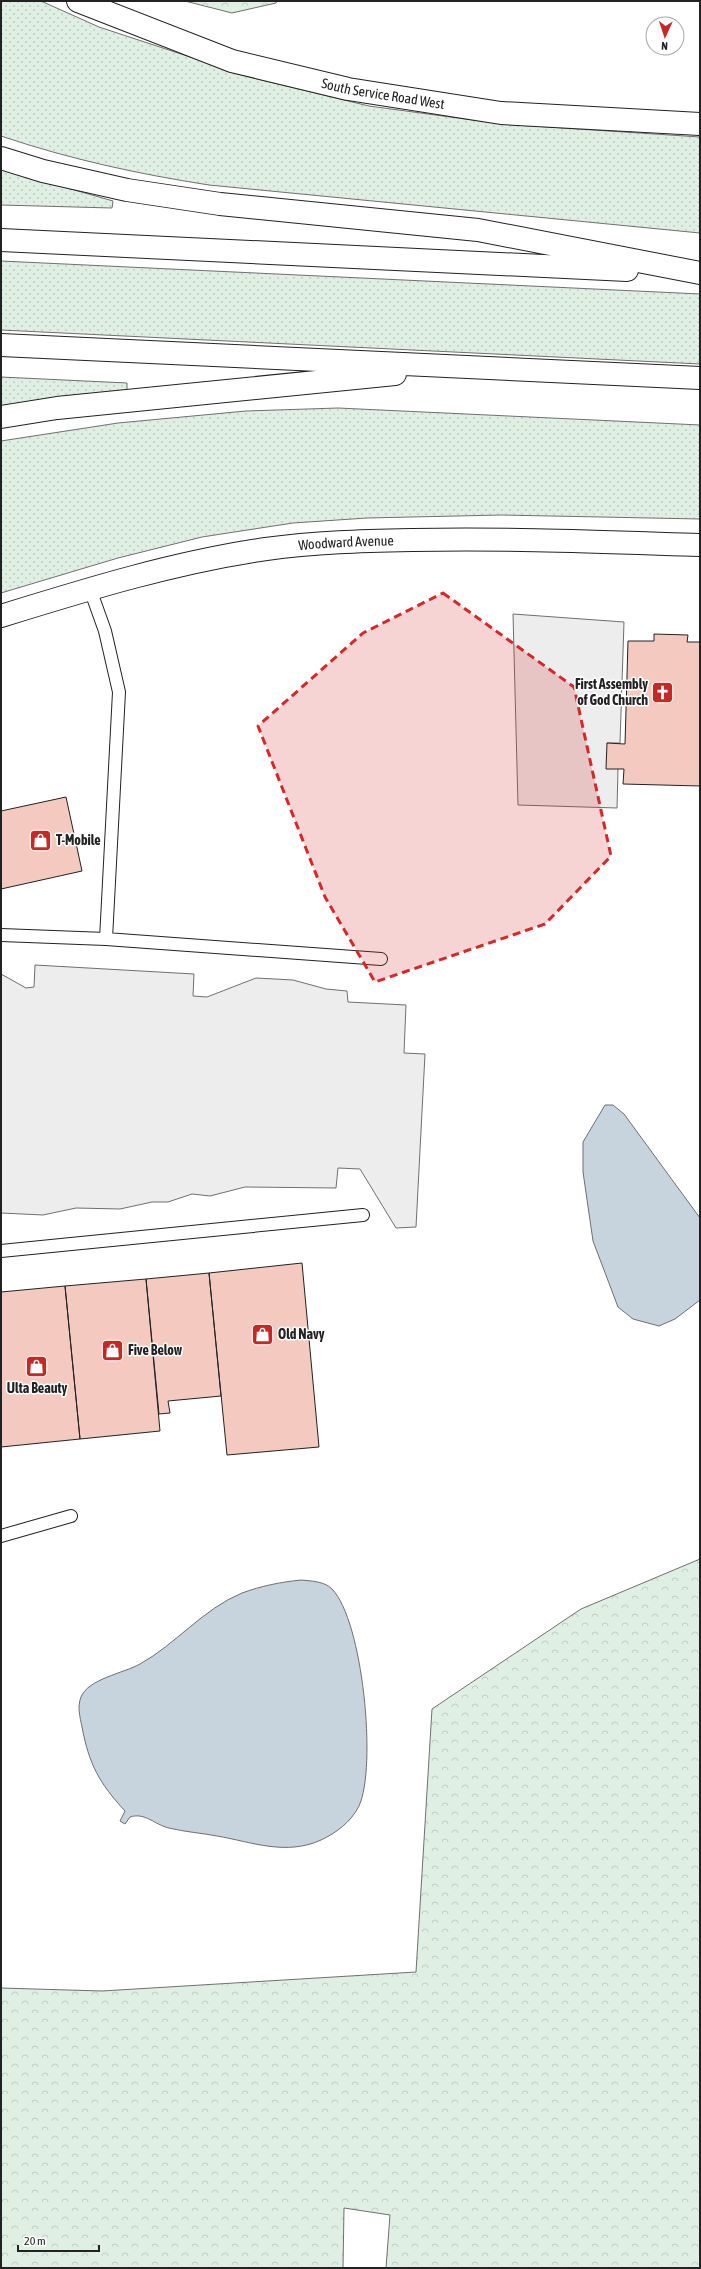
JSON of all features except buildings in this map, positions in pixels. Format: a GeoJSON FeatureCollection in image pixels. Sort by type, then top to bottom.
{"type":"FeatureCollection","features":[{"type":"Feature","properties":{"kind":"main road","name":"South Service Road West"},"geometry":{"type":"LineString","coordinates":[[78,1],[232,61],[348,89],[501,113],[700,124]]}},
{"type":"Feature","properties":{"kind":"main road"},"geometry":{"type":"LineString","coordinates":[[1,158],[43,171],[127,190],[220,204],[478,230],[700,273]]}},
{"type":"Feature","properties":{"kind":"main road"},"geometry":{"type":"LineString","coordinates":[[1,240],[700,273]]}},
{"type":"Feature","properties":{"kind":"main road"},"geometry":{"type":"LineString","coordinates":[[1,345],[700,378]]}},
{"type":"Feature","properties":{"kind":"main road"},"geometry":{"type":"LineString","coordinates":[[1,417],[57,408],[471,366]]}},
{"type":"Feature","properties":{"kind":"main road","name":"Woodward Avenue"},"geometry":{"type":"LineString","coordinates":[[1,616],[90,589],[191,563],[267,549],[344,541],[500,538],[700,545]]}},
{"type":"Feature","properties":{"kind":"lane"},"geometry":{"type":"LineString","coordinates":[[90,589],[105,631],[119,692],[106,939]]}},
{"type":"Feature","properties":{"kind":"lane"},"geometry":{"type":"LineString","coordinates":[[1,935],[106,939],[381,959]]}},
{"type":"Feature","properties":{"kind":"lane"},"geometry":{"type":"LineString","coordinates":[[1,1251],[363,1215]]}},
{"type":"Feature","properties":{"kind":"lane"},"geometry":{"type":"LineString","coordinates":[[1,1536],[71,1516]]}},
{"type":"Feature","properties":{"kind":"highlighted area"},"geometry":{"type":"Polygon","coordinates":[[[443,593],[574,687],[611,856],[545,924],[375,982],[325,897],[258,726],[363,633],[443,593]]]}},
{"type":"Feature","properties":{"kind":"green space"},"geometry":{"type":"Polygon","coordinates":[[[1,1],[41,1],[99,27],[257,79],[369,106],[502,124],[700,137],[700,233],[209,185],[156,176],[78,159],[1,136],[1,1]]]}},
{"type":"Feature","properties":{"kind":"green space"},"geometry":{"type":"Polygon","coordinates":[[[185,1],[277,1],[276,3],[232,13],[185,1]]]}},
{"type":"Feature","properties":{"kind":"green space"},"geometry":{"type":"Polygon","coordinates":[[[1,169],[113,201],[112,208],[1,205],[1,169]]]}},
{"type":"Feature","properties":{"kind":"green space"},"geometry":{"type":"Polygon","coordinates":[[[1,261],[700,294],[700,364],[1,330],[1,261]]]}},
{"type":"Feature","properties":{"kind":"green space"},"geometry":{"type":"Polygon","coordinates":[[[1,377],[127,383],[127,392],[1,412],[1,377]]]}},
{"type":"Feature","properties":{"kind":"green space"},"geometry":{"type":"Polygon","coordinates":[[[338,408],[700,425],[700,519],[501,515],[367,518],[293,523],[202,537],[118,558],[1,593],[1,441],[118,423],[246,411],[338,408]]]}},
{"type":"Feature","properties":{"kind":"green space"},"geometry":{"type":"Polygon","coordinates":[[[700,1559],[700,2268],[386,2268],[390,2215],[344,2208],[343,2268],[1,2268],[1,1988],[102,1991],[416,1972],[432,1709],[581,1609],[700,1559]]]}},
{"type":"Feature","properties":{"kind":"shaded area"},"geometry":{"type":"Polygon","coordinates":[[[513,614],[624,622],[620,743],[607,743],[618,769],[617,808],[518,805],[513,614]]]}},
{"type":"Feature","properties":{"kind":"shaded area"},"geometry":{"type":"Polygon","coordinates":[[[35,965],[194,974],[193,996],[207,997],[256,978],[293,980],[326,989],[347,991],[348,1002],[406,1005],[404,1053],[425,1054],[416,1227],[396,1228],[360,1169],[338,1168],[336,1188],[245,1187],[210,1196],[192,1194],[168,1202],[152,1202],[120,1209],[76,1208],[43,1215],[1,1213],[1,974],[26,988],[34,987],[35,965]]]}},
{"type":"Feature","properties":{"kind":"shaded area"},"geometry":{"type":"Polygon","coordinates":[[[605,1105],[613,1105],[624,1114],[700,1218],[700,1300],[675,1319],[659,1326],[633,1319],[618,1307],[593,1241],[583,1172],[583,1142],[605,1105]]]}},
{"type":"Feature","properties":{"kind":"shaded area"},"geometry":{"type":"Polygon","coordinates":[[[301,1580],[325,1584],[332,1589],[343,1606],[352,1631],[359,1661],[367,1729],[367,1760],[364,1787],[356,1812],[347,1822],[332,1834],[308,1845],[295,1847],[269,1846],[175,1829],[140,1816],[130,1817],[125,1824],[120,1821],[125,1811],[102,1782],[96,1772],[88,1752],[79,1708],[81,1697],[85,1691],[99,1681],[140,1664],[153,1656],[202,1617],[228,1600],[256,1588],[301,1580]]]}},
{"type":"Feature","properties":{"kind":"place","name":"First Assembly of God Church"},"geometry":{"type":"Point","coordinates":[663,692]}},
{"type":"Feature","properties":{"kind":"place","name":"T-Mobile"},"geometry":{"type":"Point","coordinates":[41,840]}},
{"type":"Feature","properties":{"kind":"place","name":"Old Navy"},"geometry":{"type":"Point","coordinates":[262,1334]}},
{"type":"Feature","properties":{"kind":"place","name":"Five Below"},"geometry":{"type":"Point","coordinates":[112,1350]}},
{"type":"Feature","properties":{"kind":"place","name":"Ulta Beauty"},"geometry":{"type":"Point","coordinates":[37,1366]}}]}
